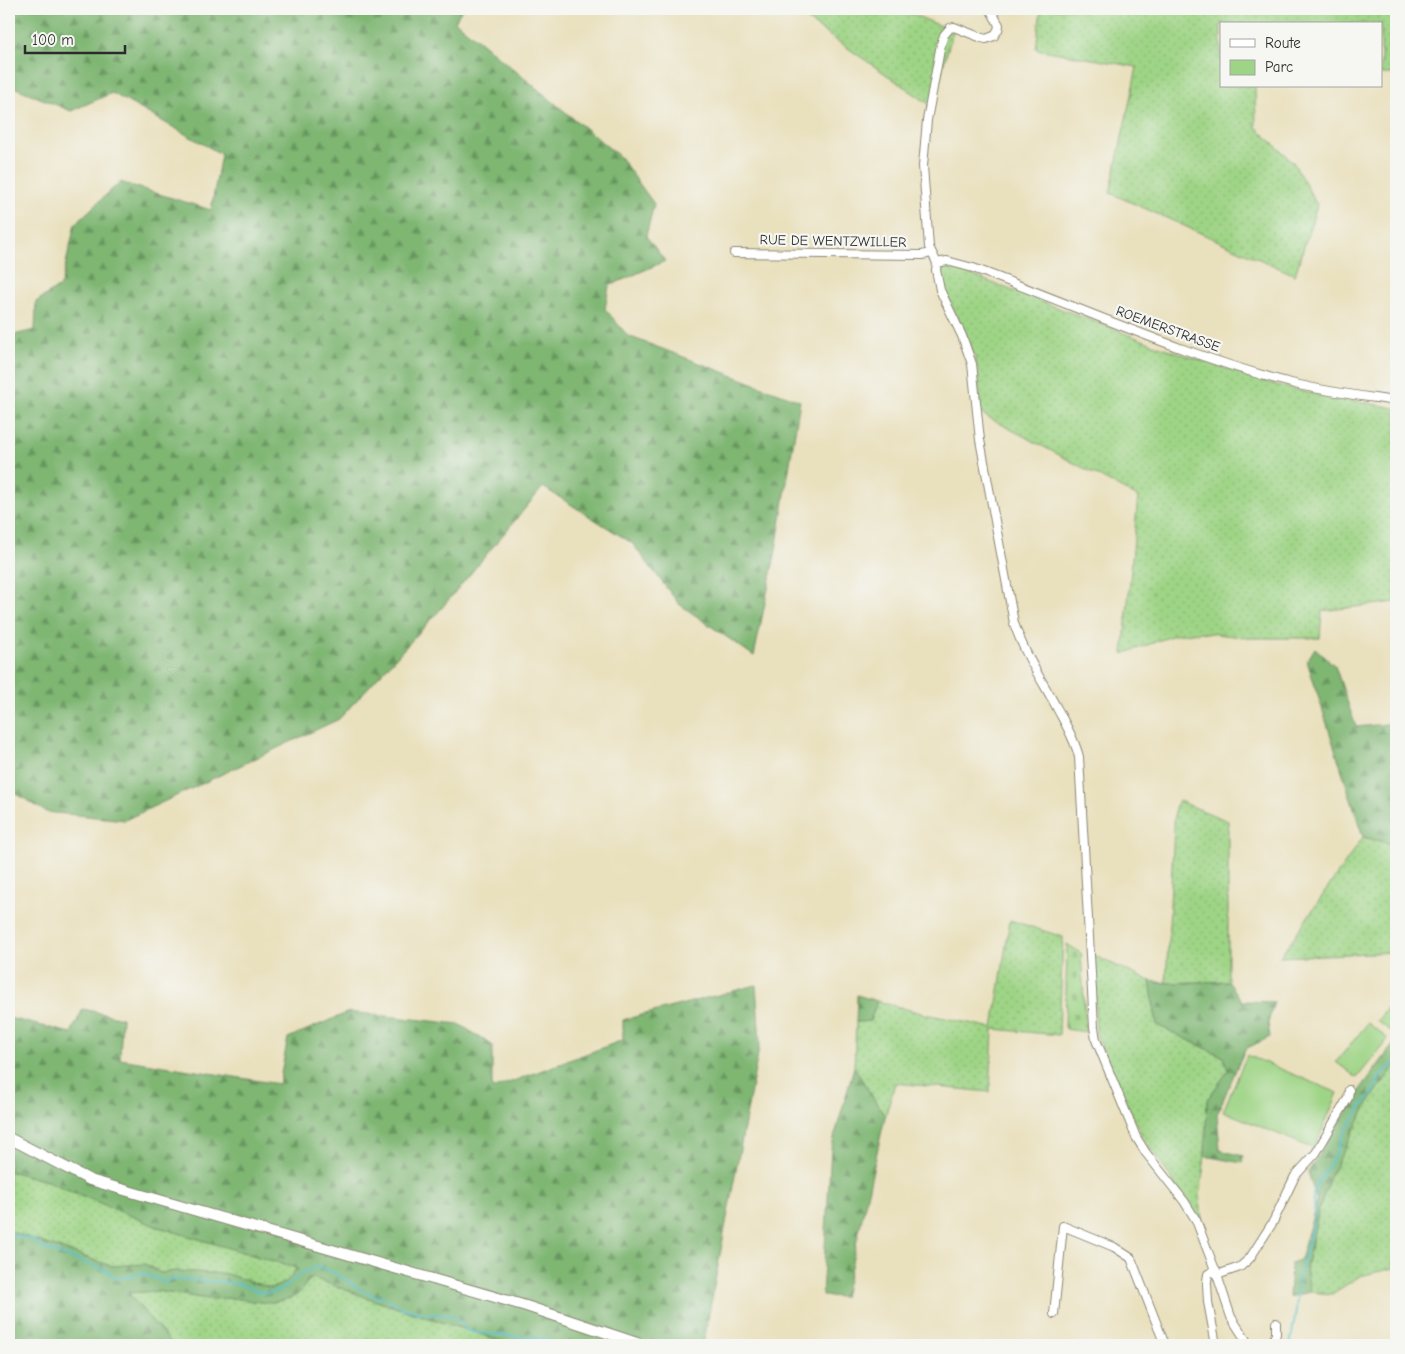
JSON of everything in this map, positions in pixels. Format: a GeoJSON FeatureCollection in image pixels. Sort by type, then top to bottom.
{"type":"FeatureCollection","features":[{"type":"Feature","properties":{"kind":"street"},"geometry":{"type":"LineString","coordinates":[[990,9],[999,24],[996,34],[990,38],[982,38],[954,27],[950,28],[944,35],[941,44],[927,120],[924,166],[928,240],[931,253],[937,263],[936,270],[940,290],[964,341],[972,364],[978,433],[1014,623],[1022,643],[1077,748],[1094,1028],[1098,1046],[1141,1146],[1192,1213],[1217,1272],[1231,1317],[1249,1345]]}},
{"type":"Feature","properties":{"kind":"street","name":"RUE DE WENTZWILLER"},"geometry":{"type":"LineString","coordinates":[[734,253],[922,256],[931,253]]}},
{"type":"Feature","properties":{"kind":"street","name":"ROEMERSTRASSE"},"geometry":{"type":"LineString","coordinates":[[937,263],[947,261],[973,268],[1170,344],[1251,372],[1296,384],[1350,395],[1396,401]]}},
{"type":"Feature","properties":{"kind":"street"},"geometry":{"type":"LineString","coordinates":[[1216,1345],[1208,1302],[1208,1274],[1240,1267],[1250,1258],[1273,1222],[1295,1176],[1313,1158],[1321,1146],[1348,1098],[1349,1090]]}},
{"type":"Feature","properties":{"kind":"street"},"geometry":{"type":"LineString","coordinates":[[9,1138],[90,1180],[526,1306],[643,1345]]}},
{"type":"Feature","properties":{"kind":"street"},"geometry":{"type":"LineString","coordinates":[[1054,1314],[1063,1226],[1114,1247],[1132,1258],[1165,1345]]}},
{"type":"Feature","properties":{"kind":"street"},"geometry":{"type":"LineString","coordinates":[[1271,1345],[1276,1334],[1276,1323]]}},
{"type":"Feature","properties":{"kind":"green space"},"geometry":{"type":"Polygon","coordinates":[[[9,9],[462,9],[455,21],[620,157],[654,204],[646,236],[665,261],[609,286],[605,309],[628,336],[800,401],[776,550],[754,656],[679,604],[632,543],[543,487],[440,610],[339,719],[125,820],[46,812],[9,789],[9,336],[35,330],[36,302],[61,285],[75,224],[120,182],[211,210],[221,154],[112,93],[71,111],[9,85],[9,9]]]}},
{"type":"Feature","properties":{"kind":"green space"},"geometry":{"type":"Polygon","coordinates":[[[791,9],[900,9],[953,31],[932,106],[791,9]]]}},
{"type":"Feature","properties":{"kind":"green space"},"geometry":{"type":"Polygon","coordinates":[[[1041,9],[1396,9],[1396,74],[1382,74],[1382,22],[1220,22],[1220,88],[1255,88],[1256,127],[1293,162],[1317,205],[1295,275],[1110,193],[1137,67],[1036,49],[1041,9]]]}},
{"type":"Feature","properties":{"kind":"green space"},"geometry":{"type":"Polygon","coordinates":[[[946,267],[953,268],[1164,348],[1269,383],[1309,393],[1396,408],[1396,602],[1322,611],[1320,638],[1250,638],[1200,632],[1174,635],[1123,654],[1138,497],[980,413],[979,379],[972,348],[941,283],[942,269],[946,267]]]}},
{"type":"Feature","properties":{"kind":"green space"},"geometry":{"type":"Polygon","coordinates":[[[1315,648],[1335,666],[1356,727],[1396,723],[1396,845],[1363,837],[1307,661],[1315,648]]]}},
{"type":"Feature","properties":{"kind":"green space"},"geometry":{"type":"Polygon","coordinates":[[[1179,801],[1228,821],[1228,981],[1166,983],[1175,807],[1179,801]]]}},
{"type":"Feature","properties":{"kind":"green space"},"geometry":{"type":"Polygon","coordinates":[[[1363,837],[1396,845],[1396,952],[1280,957],[1363,837]]]}},
{"type":"Feature","properties":{"kind":"green space"},"geometry":{"type":"Polygon","coordinates":[[[1010,920],[1063,937],[1059,1035],[993,1029],[990,1092],[895,1083],[885,1117],[854,1067],[856,1022],[870,1021],[877,1001],[921,1013],[993,1028],[1010,920]]]}},
{"type":"Feature","properties":{"kind":"green space"},"geometry":{"type":"Polygon","coordinates":[[[1067,944],[1081,953],[1086,1032],[1065,1029],[1067,944]]]}},
{"type":"Feature","properties":{"kind":"green space"},"geometry":{"type":"Polygon","coordinates":[[[1093,955],[1150,981],[1157,1025],[1224,1057],[1228,1071],[1207,1100],[1205,1156],[1200,1197],[1202,1221],[1199,1220],[1141,1134],[1096,1035],[1093,955]]]}},
{"type":"Feature","properties":{"kind":"green space"},"geometry":{"type":"Polygon","coordinates":[[[1150,981],[1166,983],[1228,981],[1242,1001],[1274,1002],[1268,1023],[1270,1037],[1245,1049],[1217,1114],[1220,1150],[1243,1156],[1242,1163],[1205,1156],[1207,1100],[1228,1071],[1224,1057],[1157,1025],[1150,981]]]}},
{"type":"Feature","properties":{"kind":"green space"},"geometry":{"type":"Polygon","coordinates":[[[756,985],[760,1043],[703,1345],[514,1345],[382,1303],[313,1278],[292,1298],[274,1302],[233,1298],[208,1299],[157,1291],[128,1293],[172,1344],[177,1345],[9,1345],[9,1231],[111,1266],[145,1264],[160,1273],[177,1271],[226,1274],[271,1288],[286,1281],[292,1276],[296,1268],[155,1226],[47,1181],[9,1171],[9,1018],[71,1033],[83,1009],[122,1018],[120,1059],[279,1084],[288,1038],[349,1012],[459,1024],[492,1045],[492,1089],[623,1040],[623,1020],[756,985]]]}},
{"type":"Feature","properties":{"kind":"green space"},"geometry":{"type":"Polygon","coordinates":[[[857,995],[877,1001],[870,1021],[856,1022],[857,995]]]}},
{"type":"Feature","properties":{"kind":"green space"},"geometry":{"type":"Polygon","coordinates":[[[1395,998],[1396,1027],[1392,1032],[1377,1021],[1395,998]]]}},
{"type":"Feature","properties":{"kind":"green space"},"geometry":{"type":"Polygon","coordinates":[[[1368,1023],[1388,1039],[1357,1078],[1336,1062],[1368,1023]]]}},
{"type":"Feature","properties":{"kind":"green space"},"geometry":{"type":"Polygon","coordinates":[[[1396,1041],[1396,1064],[1368,1103],[1330,1177],[1318,1212],[1306,1268],[1310,1292],[1289,1297],[1291,1263],[1300,1260],[1317,1201],[1308,1172],[1362,1087],[1396,1041]]]}},
{"type":"Feature","properties":{"kind":"green space"},"geometry":{"type":"Polygon","coordinates":[[[1247,1055],[1338,1093],[1314,1149],[1223,1111],[1247,1055]]]}},
{"type":"Feature","properties":{"kind":"green space"},"geometry":{"type":"Polygon","coordinates":[[[1396,1064],[1394,1268],[1360,1276],[1332,1294],[1310,1292],[1306,1268],[1318,1212],[1330,1177],[1368,1103],[1396,1064]]]}},
{"type":"Feature","properties":{"kind":"green space"},"geometry":{"type":"Polygon","coordinates":[[[854,1067],[885,1117],[844,1297],[822,1296],[831,1149],[854,1067]]]}},
{"type":"Feature","properties":{"kind":"green space"},"geometry":{"type":"Polygon","coordinates":[[[9,1171],[47,1181],[155,1226],[296,1268],[292,1276],[286,1281],[271,1288],[226,1274],[177,1271],[160,1273],[153,1267],[146,1265],[111,1266],[9,1231],[9,1171]]]}},
{"type":"Feature","properties":{"kind":"green space"},"geometry":{"type":"Polygon","coordinates":[[[313,1278],[382,1303],[514,1345],[177,1345],[172,1344],[128,1293],[157,1291],[208,1299],[233,1298],[260,1302],[279,1301],[313,1278]]]}},
{"type":"Feature","properties":{"kind":"waterway"},"geometry":{"type":"LineString","coordinates":[[1290,1345],[1296,1311],[1298,1281],[1315,1213],[1313,1195],[1316,1186],[1334,1157],[1344,1133],[1362,1105],[1373,1093],[1380,1076],[1396,1062]]}},
{"type":"Feature","properties":{"kind":"waterway"},"geometry":{"type":"LineString","coordinates":[[9,1231],[14,1236],[34,1240],[42,1248],[106,1270],[117,1279],[142,1273],[164,1282],[172,1279],[224,1282],[240,1284],[270,1293],[286,1287],[308,1270],[314,1268],[326,1269],[358,1288],[379,1298],[383,1296],[402,1308],[420,1313],[451,1315],[459,1320],[466,1330],[477,1333],[543,1338],[563,1345]]}}]}
